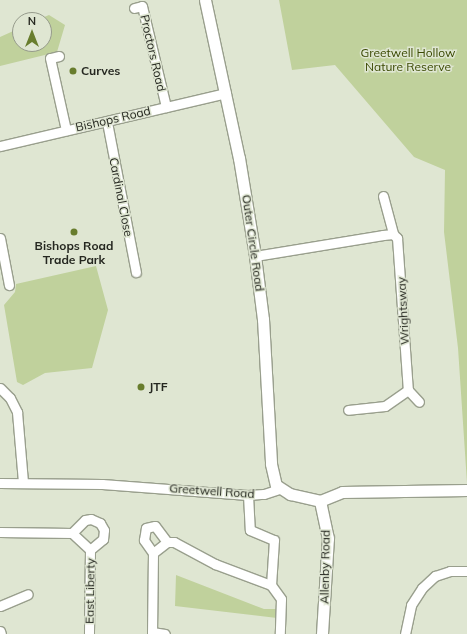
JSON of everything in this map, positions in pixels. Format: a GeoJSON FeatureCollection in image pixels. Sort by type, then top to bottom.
{"type":"FeatureCollection","features":[{"type":"Feature","properties":{"kind":"main road","name":"Outer Circle Road"},"geometry":{"type":"LineString","coordinates":[[205,0],[226,93],[256,256],[263,319],[271,464],[279,489]]}},
{"type":"Feature","properties":{"kind":"main road"},"geometry":{"type":"LineString","coordinates":[[279,489],[320,501],[342,492],[467,490]]}},
{"type":"Feature","properties":{"kind":"main road","name":"Allenby Road"},"geometry":{"type":"LineString","coordinates":[[320,501],[328,538],[322,634]]}},
{"type":"Feature","properties":{"kind":"street","name":"Proctors Road"},"geometry":{"type":"LineString","coordinates":[[134,8],[142,6],[166,107]]}},
{"type":"Feature","properties":{"kind":"street"},"geometry":{"type":"LineString","coordinates":[[59,56],[50,58],[66,130]]}},
{"type":"Feature","properties":{"kind":"street","name":"Bishops Road"},"geometry":{"type":"LineString","coordinates":[[0,146],[226,93]]}},
{"type":"Feature","properties":{"kind":"street","name":"Cardinal Close"},"geometry":{"type":"LineString","coordinates":[[107,122],[136,272]]}},
{"type":"Feature","properties":{"kind":"street","name":"Wrightsway"},"geometry":{"type":"LineString","coordinates":[[383,196],[393,234],[399,242],[408,390]]}},
{"type":"Feature","properties":{"kind":"street"},"geometry":{"type":"LineString","coordinates":[[256,256],[393,234]]}},
{"type":"Feature","properties":{"kind":"street"},"geometry":{"type":"LineString","coordinates":[[0,238],[10,285]]}},
{"type":"Feature","properties":{"kind":"street"},"geometry":{"type":"LineString","coordinates":[[0,388],[10,398],[17,412],[23,482]]}},
{"type":"Feature","properties":{"kind":"street"},"geometry":{"type":"LineString","coordinates":[[348,410],[386,406],[408,390],[419,402]]}},
{"type":"Feature","properties":{"kind":"street","name":"Greetwell Road"},"geometry":{"type":"LineString","coordinates":[[0,482],[102,484],[248,495],[264,494],[279,489]]}},
{"type":"Feature","properties":{"kind":"street"},"geometry":{"type":"LineString","coordinates":[[248,495],[250,530],[274,540],[271,585]]}},
{"type":"Feature","properties":{"kind":"street"},"geometry":{"type":"LineString","coordinates":[[0,532],[72,533],[85,520],[91,519],[100,523],[104,530],[103,539],[90,550]]}},
{"type":"Feature","properties":{"kind":"street"},"geometry":{"type":"LineString","coordinates":[[165,634],[152,633],[153,553],[144,540],[146,528],[156,526],[167,542]]}},
{"type":"Feature","properties":{"kind":"street","name":"East Liberty"},"geometry":{"type":"LineString","coordinates":[[72,533],[90,550],[89,634]]}},
{"type":"Feature","properties":{"kind":"street"},"geometry":{"type":"LineString","coordinates":[[153,553],[167,542],[174,542],[241,575],[258,579],[271,585],[281,599],[280,634]]}},
{"type":"Feature","properties":{"kind":"street"},"geometry":{"type":"LineString","coordinates":[[405,634],[411,606],[422,588],[435,576],[450,571],[467,571]]}},
{"type":"Feature","properties":{"kind":"street"},"geometry":{"type":"LineString","coordinates":[[0,606],[28,594]]}},
{"type":"Feature","properties":{"kind":"green space","name":"Greetwell Hollow Nature Reserve"},"geometry":{"type":"Polygon","coordinates":[[[279,0],[467,0],[467,483],[458,348],[444,232],[445,170],[414,157],[335,65],[292,70],[279,0]]]}},
{"type":"Feature","properties":{"kind":"green space"},"geometry":{"type":"Polygon","coordinates":[[[52,17],[65,25],[57,52],[0,66],[0,37],[12,32],[12,52],[52,52],[52,17]]]}},
{"type":"Feature","properties":{"kind":"green space"},"geometry":{"type":"Polygon","coordinates":[[[96,266],[108,310],[92,368],[45,373],[23,385],[17,382],[4,305],[15,292],[16,284],[96,266]]]}},
{"type":"Feature","properties":{"kind":"green space"},"geometry":{"type":"Polygon","coordinates":[[[176,575],[264,609],[277,609],[277,618],[175,606],[176,575]]]}},
{"type":"Feature","properties":{"kind":"place","name":"Curves"},"geometry":{"type":"Point","coordinates":[73,71]}},
{"type":"Feature","properties":{"kind":"place","name":"Bishops Road Trade Park"},"geometry":{"type":"Point","coordinates":[74,232]}},
{"type":"Feature","properties":{"kind":"place","name":"JTF"},"geometry":{"type":"Point","coordinates":[141,387]}}]}
